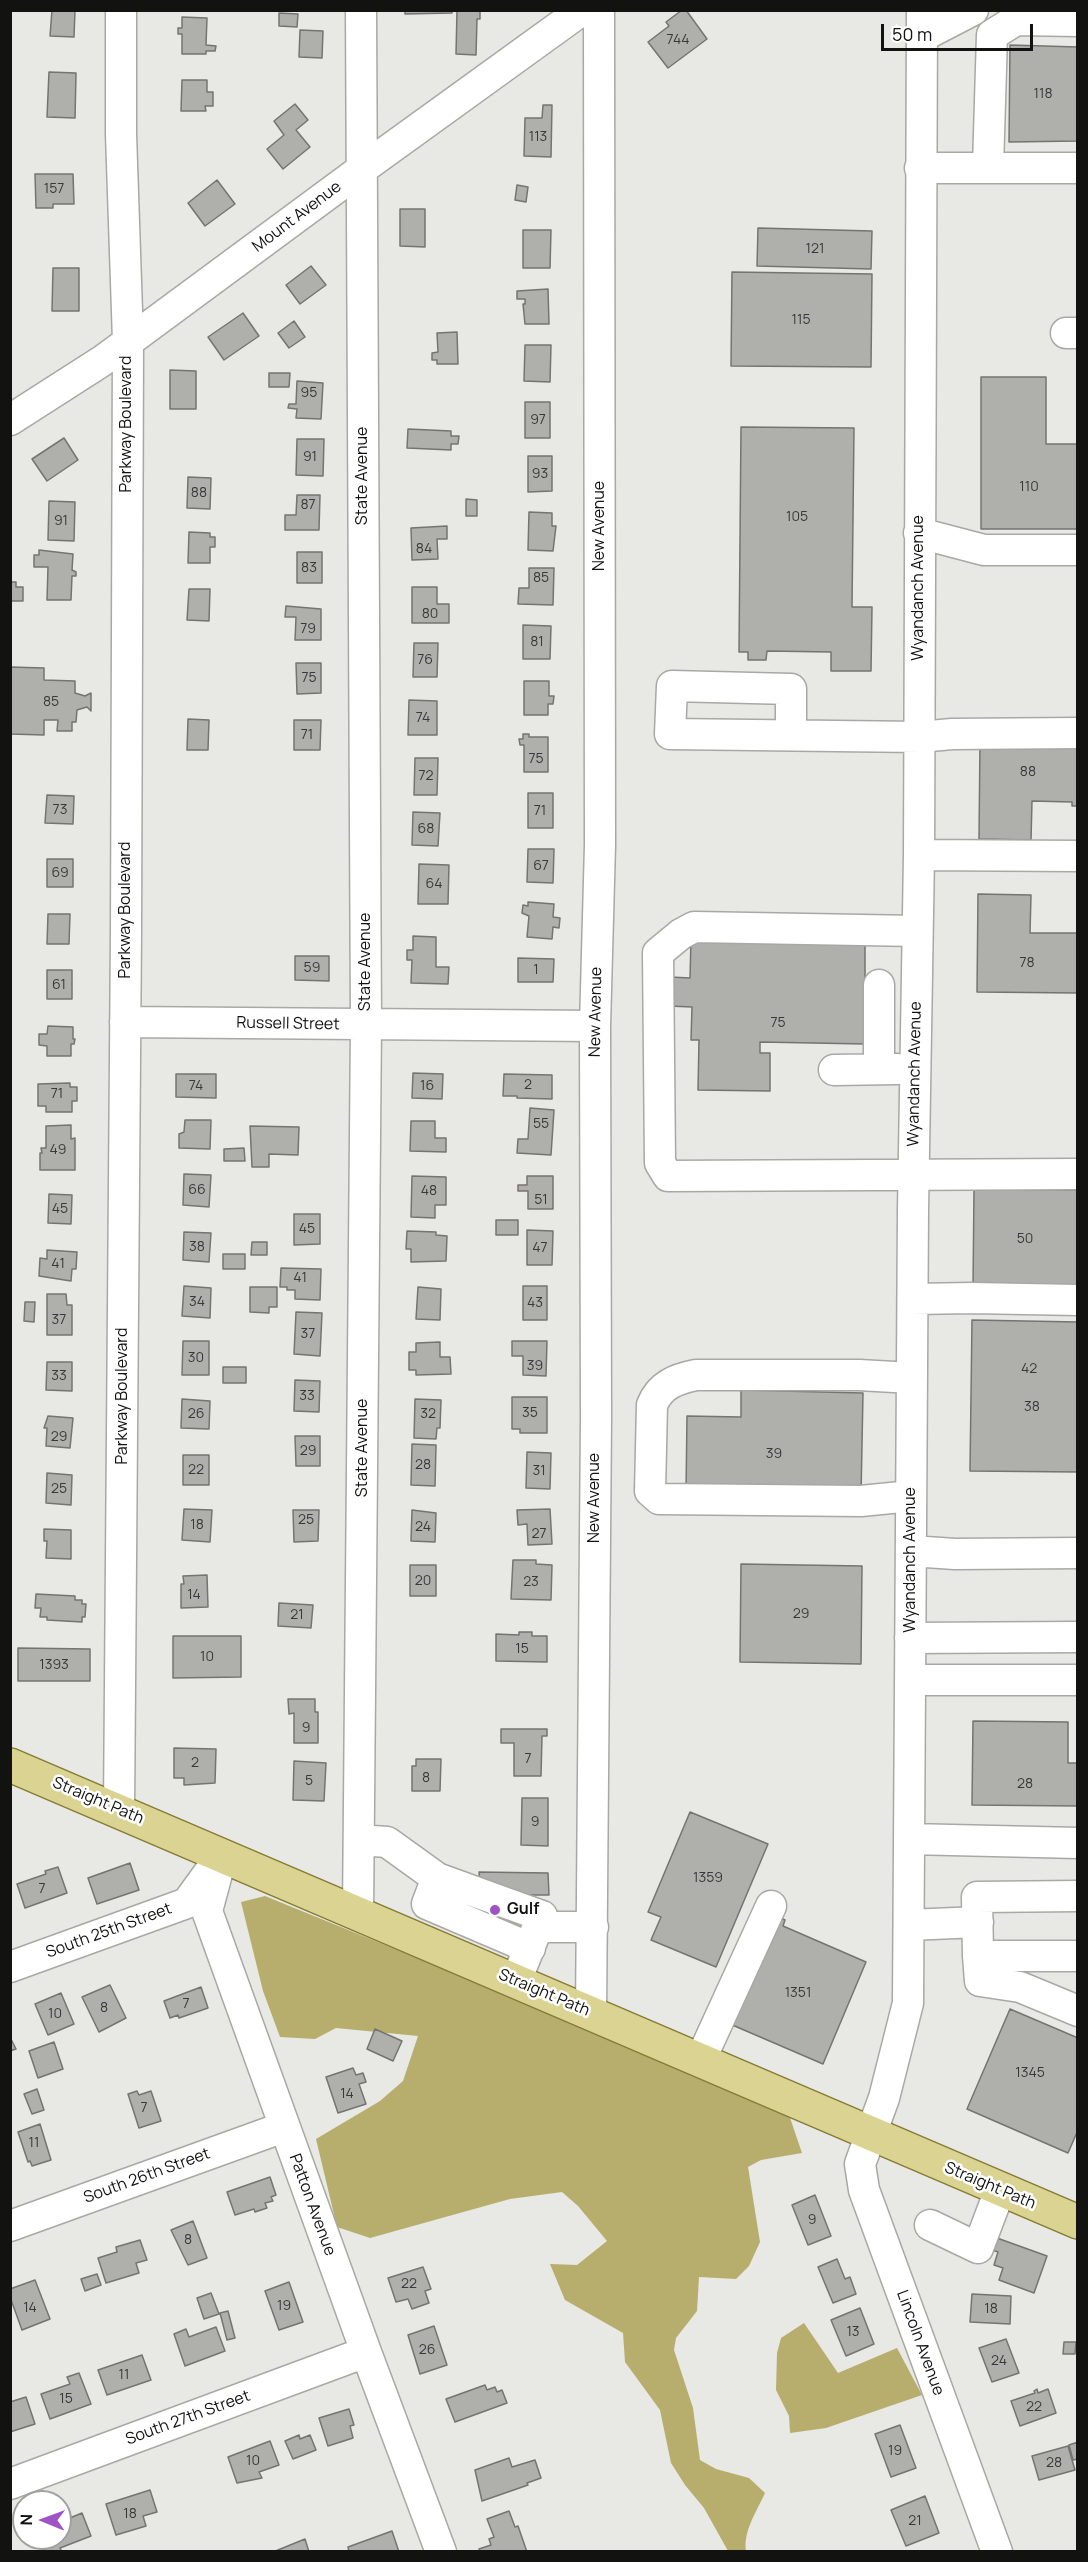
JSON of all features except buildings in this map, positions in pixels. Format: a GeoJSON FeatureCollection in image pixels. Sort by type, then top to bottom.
{"type":"FeatureCollection","features":[{"type":"Feature","properties":{"kind":"main road","name":"Straight Path"},"geometry":{"type":"LineString","coordinates":[[10,1765],[1077,2222]]}},
{"type":"Feature","properties":{"kind":"street","name":"Parkway Boulevard"},"geometry":{"type":"LineString","coordinates":[[119,1810],[128,341],[121,134],[121,10]]}},
{"type":"Feature","properties":{"kind":"street","name":"State Avenue"},"geometry":{"type":"LineString","coordinates":[[358,1914],[366,1024],[361,10]]}},
{"type":"Feature","properties":{"kind":"street","name":"Mount Avenue"},"geometry":{"type":"LineString","coordinates":[[10,420],[102,361],[582,10]]}},
{"type":"Feature","properties":{"kind":"street","name":"New Avenue"},"geometry":{"type":"LineString","coordinates":[[591,2013],[595,1026],[600,844],[599,10]]}},
{"type":"Feature","properties":{"kind":"street"},"geometry":{"type":"LineString","coordinates":[[922,24],[974,10]]}},
{"type":"Feature","properties":{"kind":"street"},"geometry":{"type":"LineString","coordinates":[[988,167],[992,35],[1016,20],[1077,21]]}},
{"type":"Feature","properties":{"kind":"street","name":"Wyandanch Avenue"},"geometry":{"type":"LineString","coordinates":[[871,2133],[887,2086],[908,2003],[912,1378],[919,855],[922,24]]}},
{"type":"Feature","properties":{"kind":"street"},"geometry":{"type":"LineString","coordinates":[[920,168],[1077,168]]}},
{"type":"Feature","properties":{"kind":"street"},"geometry":{"type":"LineString","coordinates":[[919,533],[984,550],[1077,550]]}},
{"type":"Feature","properties":{"kind":"street"},"geometry":{"type":"LineString","coordinates":[[791,735],[919,737],[952,734],[1077,733]]}},
{"type":"Feature","properties":{"kind":"street"},"geometry":{"type":"LineString","coordinates":[[919,855],[1077,856]]}},
{"type":"Feature","properties":{"kind":"street"},"geometry":{"type":"LineString","coordinates":[[917,931],[694,927],[657,953],[660,1163],[668,1176],[1077,1174]]}},
{"type":"Feature","properties":{"kind":"street"},"geometry":{"type":"LineString","coordinates":[[879,985],[879,1069]]}},
{"type":"Feature","properties":{"kind":"street","name":"Russell Street"},"geometry":{"type":"LineString","coordinates":[[125,1022],[595,1026]]}},
{"type":"Feature","properties":{"kind":"street"},"geometry":{"type":"LineString","coordinates":[[834,1070],[915,1068]]}},
{"type":"Feature","properties":{"kind":"street"},"geometry":{"type":"LineString","coordinates":[[913,1299],[1077,1300]]}},
{"type":"Feature","properties":{"kind":"street"},"geometry":{"type":"LineString","coordinates":[[911,1496],[861,1501],[659,1499],[650,1491],[652,1405],[657,1393],[680,1378],[731,1375],[859,1375],[912,1378]]}},
{"type":"Feature","properties":{"kind":"street"},"geometry":{"type":"LineString","coordinates":[[911,1551],[955,1554],[1077,1553]]}},
{"type":"Feature","properties":{"kind":"street"},"geometry":{"type":"LineString","coordinates":[[910,1638],[1077,1637]]}},
{"type":"Feature","properties":{"kind":"street"},"geometry":{"type":"LineString","coordinates":[[910,1680],[1077,1680]]}},
{"type":"Feature","properties":{"kind":"street"},"geometry":{"type":"LineString","coordinates":[[909,1839],[1077,1843]]}},
{"type":"Feature","properties":{"kind":"street"},"geometry":{"type":"LineString","coordinates":[[359,1840],[387,1842],[432,1891],[483,1928],[534,1938],[593,1928]]}},
{"type":"Feature","properties":{"kind":"street","name":"South 25th Street"},"geometry":{"type":"LineString","coordinates":[[10,1967],[186,1903],[222,1855]]}},
{"type":"Feature","properties":{"kind":"street","name":"Patton Avenue"},"geometry":{"type":"LineString","coordinates":[[222,1855],[207,1911],[366,2352],[441,2552]]}},
{"type":"Feature","properties":{"kind":"street"},"geometry":{"type":"LineString","coordinates":[[432,1891],[495,1899],[542,1916],[516,1981]]}},
{"type":"Feature","properties":{"kind":"street"},"geometry":{"type":"LineString","coordinates":[[412,1938],[432,1891]]}},
{"type":"Feature","properties":{"kind":"street"},"geometry":{"type":"LineString","coordinates":[[1077,1896],[977,1897],[978,1956],[981,1981],[1020,1988],[1077,2011]]}},
{"type":"Feature","properties":{"kind":"street"},"geometry":{"type":"LineString","coordinates":[[483,1928],[495,1899]]}},
{"type":"Feature","properties":{"kind":"street"},"geometry":{"type":"LineString","coordinates":[[700,2061],[771,1906]]}},
{"type":"Feature","properties":{"kind":"street"},"geometry":{"type":"LineString","coordinates":[[909,1925],[978,1922]]}},
{"type":"Feature","properties":{"kind":"street"},"geometry":{"type":"LineString","coordinates":[[978,1956],[1077,1956]]}},
{"type":"Feature","properties":{"kind":"street","name":"South 26th Street"},"geometry":{"type":"LineString","coordinates":[[10,2226],[284,2127]]}},
{"type":"Feature","properties":{"kind":"street","name":"Lincoln Avenue"},"geometry":{"type":"LineString","coordinates":[[871,2133],[860,2164],[864,2190],[997,2552]]}},
{"type":"Feature","properties":{"kind":"street"},"geometry":{"type":"LineString","coordinates":[[930,2225],[978,2248],[1000,2190]]}},
{"type":"Feature","properties":{"kind":"street","name":"South 27th Street"},"geometry":{"type":"LineString","coordinates":[[10,2484],[366,2352]]}},
{"type":"Feature","properties":{"kind":"shaded area"},"geometry":{"type":"Polygon","coordinates":[[[265,1896],[787,2109],[802,2153],[761,2160],[748,2167],[760,2242],[749,2266],[736,2279],[699,2277],[697,2311],[676,2338],[674,2350],[693,2408],[700,2460],[716,2469],[749,2478],[765,2493],[749,2529],[746,2551],[728,2551],[704,2508],[671,2463],[660,2410],[625,2362],[623,2333],[565,2300],[550,2264],[577,2265],[607,2241],[578,2206],[562,2192],[510,2199],[370,2238],[337,2227],[316,2139],[380,2101],[403,2081],[418,2036],[336,2028],[315,2039],[280,2037],[263,1991],[241,1902],[265,1896]]]}},
{"type":"Feature","properties":{"kind":"shaded area"},"geometry":{"type":"Polygon","coordinates":[[[804,2323],[838,2373],[897,2348],[922,2395],[826,2428],[790,2433],[789,2416],[776,2390],[777,2353],[781,2338],[804,2323]]]}},
{"type":"Feature","properties":{"kind":"place","name":"Gulf"},"geometry":{"type":"Point","coordinates":[495,1910]}}]}
